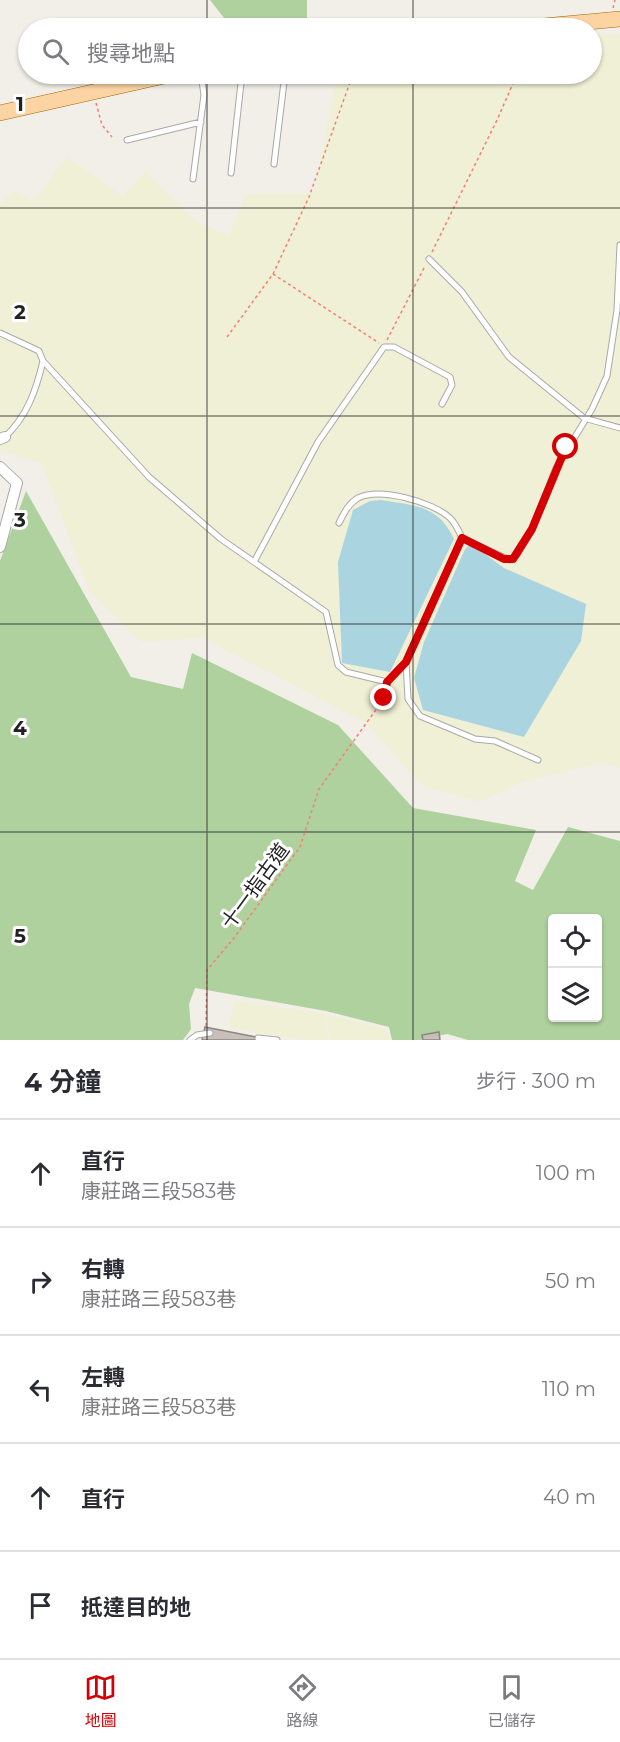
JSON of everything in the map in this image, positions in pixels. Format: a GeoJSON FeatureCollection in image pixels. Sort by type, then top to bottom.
{"type":"FeatureCollection","features":[{"type":"Feature","properties":{"kind":"main road"},"geometry":{"type":"LineString","coordinates":[[602,20],[620,18]]}},
{"type":"Feature","properties":{"kind":"main road"},"geometry":{"type":"LineString","coordinates":[[602,29],[620,28]]}},
{"type":"Feature","properties":{"kind":"main road"},"geometry":{"type":"LineString","coordinates":[[0,105],[85,84]]}},
{"type":"Feature","properties":{"kind":"main road"},"geometry":{"type":"LineString","coordinates":[[0,113],[123,84]]}},
{"type":"Feature","properties":{"kind":"street"},"geometry":{"type":"LineString","coordinates":[[0,467],[17,483],[0,548]]}},
{"type":"Feature","properties":{"kind":"lane"},"geometry":{"type":"LineString","coordinates":[[193,179],[204,95],[202,84]]}},
{"type":"Feature","properties":{"kind":"lane"},"geometry":{"type":"LineString","coordinates":[[231,173],[241,84]]}},
{"type":"Feature","properties":{"kind":"lane"},"geometry":{"type":"LineString","coordinates":[[274,164],[284,84]]}},
{"type":"Feature","properties":{"kind":"lane"},"geometry":{"type":"LineString","coordinates":[[127,140],[201,122]]}},
{"type":"Feature","properties":{"kind":"lane"},"geometry":{"type":"LineString","coordinates":[[339,524],[345,509],[357,499],[380,493],[420,502],[440,511],[451,519],[462,538],[504,559],[510,560],[517,555],[532,529],[555,468],[591,409],[610,366],[617,310],[620,245]]}},
{"type":"Feature","properties":{"kind":"lane"},"geometry":{"type":"LineString","coordinates":[[429,259],[462,292],[509,357],[584,418],[620,428]]}},
{"type":"Feature","properties":{"kind":"lane"},"geometry":{"type":"LineString","coordinates":[[0,333],[39,351],[43,361],[149,477],[221,539],[326,612],[336,662],[346,672],[387,682]]}},
{"type":"Feature","properties":{"kind":"lane"},"geometry":{"type":"LineString","coordinates":[[254,562],[318,442],[384,347],[394,347],[450,377],[452,386],[442,404]]}},
{"type":"Feature","properties":{"kind":"lane"},"geometry":{"type":"LineString","coordinates":[[2,438],[20,423],[29,406],[43,361]]}},
{"type":"Feature","properties":{"kind":"lane"},"geometry":{"type":"LineString","coordinates":[[384,698],[387,682],[406,662],[462,538]]}},
{"type":"Feature","properties":{"kind":"lane"},"geometry":{"type":"LineString","coordinates":[[406,662],[408,699],[420,716],[475,739],[495,741],[538,760]]}},
{"type":"Feature","properties":{"kind":"lane"},"geometry":{"type":"LineString","coordinates":[[190,1040],[197,1035],[214,1034]]}},
{"type":"Feature","properties":{"kind":"lane"},"geometry":{"type":"LineString","coordinates":[[245,1037],[277,1040]]}},
{"type":"Feature","properties":{"kind":"path"},"geometry":{"type":"LineString","coordinates":[[227,337],[273,274],[309,197],[349,84]]}},
{"type":"Feature","properties":{"kind":"path"},"geometry":{"type":"LineString","coordinates":[[273,274],[384,347],[513,84]]}},
{"type":"Feature","properties":{"kind":"path"},"geometry":{"type":"LineString","coordinates":[[93,90],[102,126],[112,136]]}},
{"type":"Feature","properties":{"kind":"path","name":"十一指古道"},"geometry":{"type":"LineString","coordinates":[[206,1033],[207,970],[234,938],[300,847],[319,789],[384,698]]}},
{"type":"Feature","properties":{"kind":"green space"},"geometry":{"type":"Polygon","coordinates":[[[210,0],[307,0],[307,18],[224,18],[210,0]]]}},
{"type":"Feature","properties":{"kind":"green space"},"geometry":{"type":"Polygon","coordinates":[[[620,34],[620,768],[603,763],[526,781],[479,802],[421,785],[366,723],[203,638],[140,642],[89,590],[42,464],[0,450],[0,204],[13,191],[33,201],[67,157],[123,196],[145,172],[197,222],[229,236],[246,194],[314,193],[335,84],[602,84],[602,35],[620,34]]]}},
{"type":"Feature","properties":{"kind":"green space"},"geometry":{"type":"Polygon","coordinates":[[[26,491],[131,677],[183,689],[192,653],[338,725],[413,808],[536,830],[515,881],[533,890],[568,827],[620,841],[620,1040],[468,1040],[447,1034],[421,1040],[392,1040],[389,1027],[326,1011],[195,988],[189,1004],[191,1029],[183,1040],[0,1040],[0,561],[26,491]]]}},
{"type":"Feature","properties":{"kind":"green space"},"geometry":{"type":"Polygon","coordinates":[[[235,1001],[324,1013],[329,1040],[301,1040],[229,1028],[235,1001]]]}},
{"type":"Feature","properties":{"kind":"green space"},"geometry":{"type":"Polygon","coordinates":[[[326,1014],[386,1029],[389,1040],[330,1040],[326,1014]]]}},
{"type":"Feature","properties":{"kind":"water"},"geometry":{"type":"Polygon","coordinates":[[[381,500],[415,506],[433,513],[441,519],[454,539],[390,672],[342,663],[338,562],[353,510],[370,501],[381,500]]]}},
{"type":"Feature","properties":{"kind":"water"},"geometry":{"type":"Polygon","coordinates":[[[471,544],[504,568],[586,604],[581,641],[524,737],[423,710],[414,678],[424,642],[465,549],[471,544]]]}},
{"type":"Feature","properties":{"kind":"building"},"geometry":{"type":"Polygon","coordinates":[[[205,1027],[271,1040],[202,1040],[205,1027]]]}},
{"type":"Feature","properties":{"kind":"building"},"geometry":{"type":"Polygon","coordinates":[[[439,1032],[440,1040],[423,1040],[422,1035],[439,1032]]]}},
{"type":"Feature","properties":{"kind":"route"},"geometry":{"type":"LineString","coordinates":[[384,698],[387,682],[406,662],[462,538],[504,559],[513,559],[532,529],[555,468],[566,447]]}}]}
